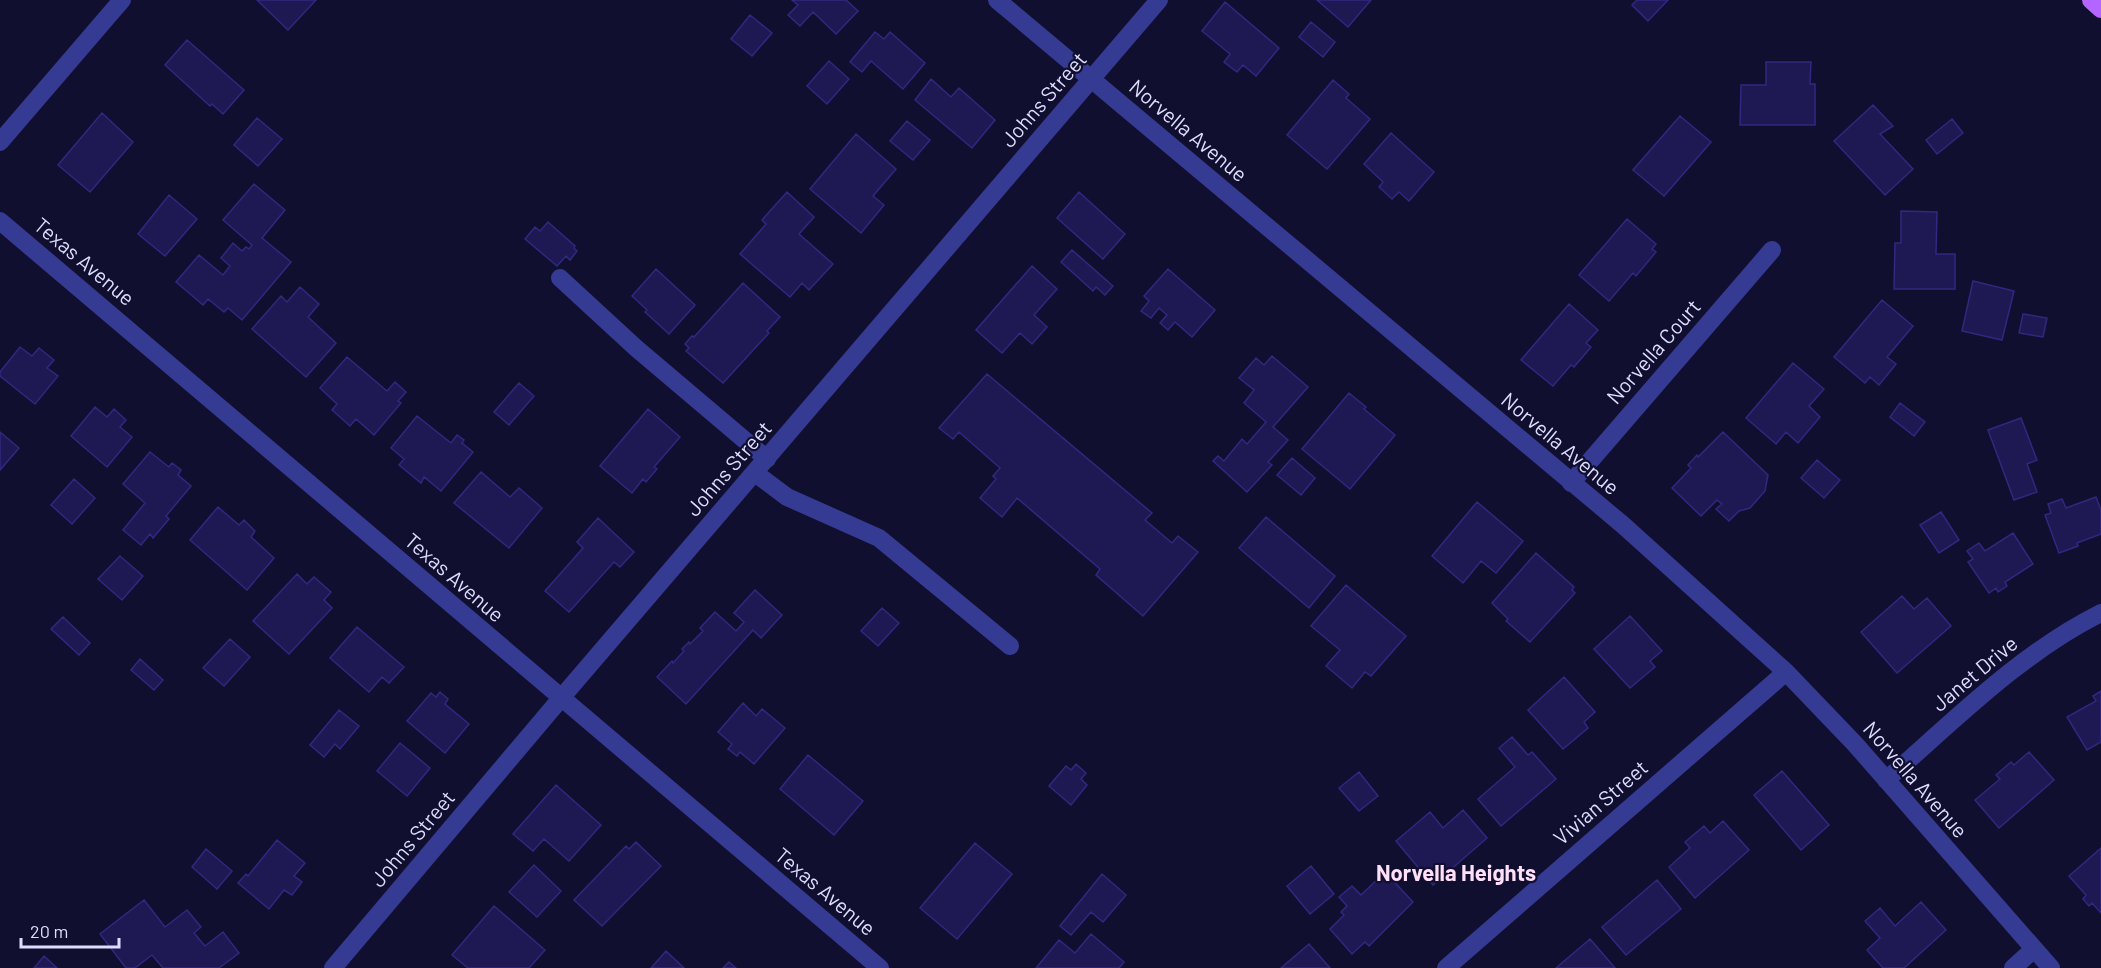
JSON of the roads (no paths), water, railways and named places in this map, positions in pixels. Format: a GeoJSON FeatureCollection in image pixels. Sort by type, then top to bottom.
{"type":"FeatureCollection","features":[{"type":"Feature","properties":{"kind":"main road"},"geometry":{"type":"LineString","coordinates":[[2091,0],[2101,9]]}},
{"type":"Feature","properties":{"kind":"street"},"geometry":{"type":"LineString","coordinates":[[0,142],[122,0]]}},
{"type":"Feature","properties":{"kind":"street","name":"Norvella Avenue"},"geometry":{"type":"LineString","coordinates":[[997,0],[1623,525],[1786,672],[1855,744],[2051,968]]}},
{"type":"Feature","properties":{"kind":"street","name":"Johns Street"},"geometry":{"type":"LineString","coordinates":[[333,968],[1159,0]]}},
{"type":"Feature","properties":{"kind":"street","name":"Texas Avenue"},"geometry":{"type":"LineString","coordinates":[[0,221],[880,968]]}},
{"type":"Feature","properties":{"kind":"street","name":"Norvella Court"},"geometry":{"type":"LineString","coordinates":[[1571,483],[1772,250]]}},
{"type":"Feature","properties":{"kind":"street"},"geometry":{"type":"LineString","coordinates":[[560,278],[636,348],[767,459]]}},
{"type":"Feature","properties":{"kind":"street"},"geometry":{"type":"LineString","coordinates":[[755,473],[787,497],[879,538],[1010,646]]}},
{"type":"Feature","properties":{"kind":"street","name":"Janet Drive"},"geometry":{"type":"LineString","coordinates":[[1886,780],[2021,662],[2070,628],[2101,613]]}},
{"type":"Feature","properties":{"kind":"street","name":"Vivian Street"},"geometry":{"type":"LineString","coordinates":[[1446,968],[1786,672]]}},
{"type":"Feature","properties":{"kind":"street"},"geometry":{"type":"LineString","coordinates":[[2013,968],[2034,949]]}},
{"type":"Feature","properties":{"kind":"district","name":"Norvella Heights"},"geometry":{"type":"Point","coordinates":[1456,873]}}]}
